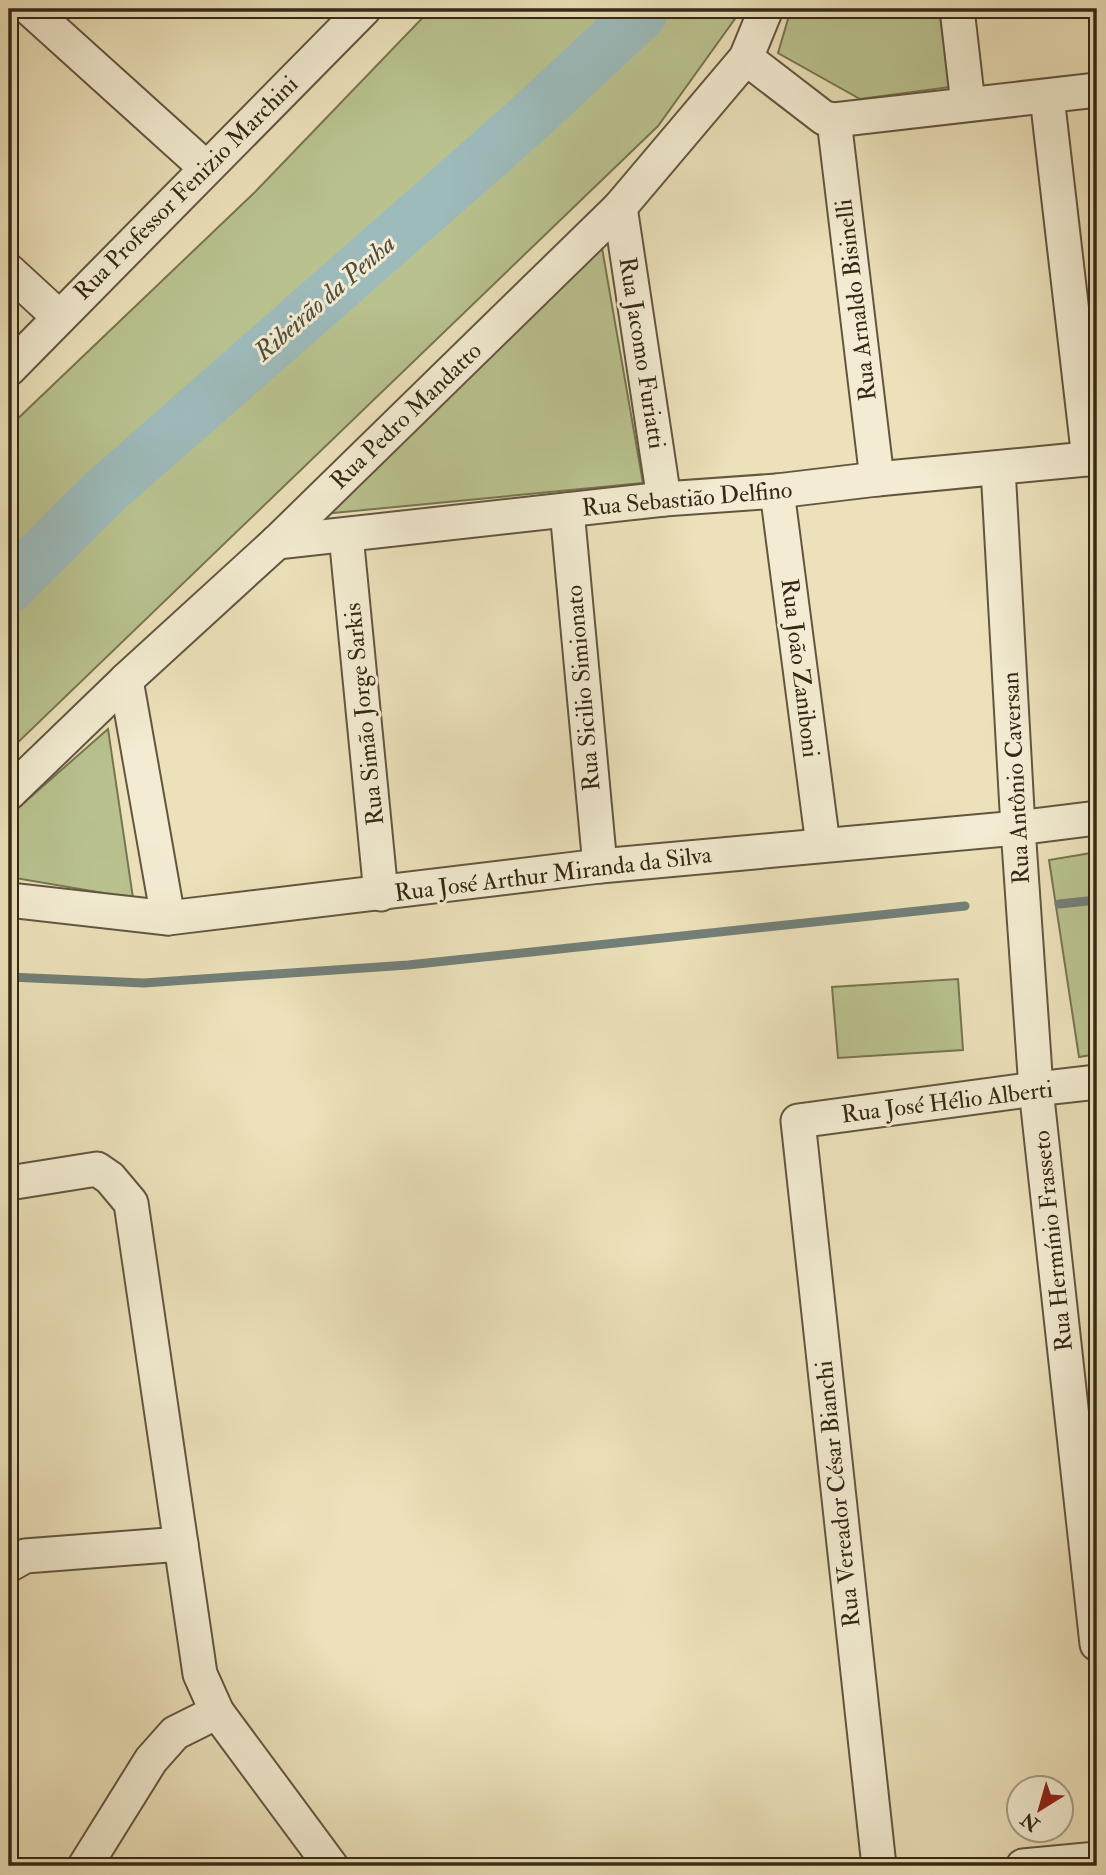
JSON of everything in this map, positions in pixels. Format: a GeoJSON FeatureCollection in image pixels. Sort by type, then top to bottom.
{"type":"FeatureCollection","features":[{"type":"Feature","properties":{"kind":"street"},"geometry":{"type":"LineString","coordinates":[[30,9],[206,168]]}},
{"type":"Feature","properties":{"kind":"street","name":"Rua Professor Fenizio Marchini"},"geometry":{"type":"LineString","coordinates":[[9,369],[364,9]]}},
{"type":"Feature","properties":{"kind":"street","name":"Rua Pedro Mandatto"},"geometry":{"type":"LineString","coordinates":[[9,793],[126,680],[277,542],[620,207],[746,58],[766,9]]}},
{"type":"Feature","properties":{"kind":"street"},"geometry":{"type":"LineString","coordinates":[[957,9],[968,104]]}},
{"type":"Feature","properties":{"kind":"street"},"geometry":{"type":"LineString","coordinates":[[746,58],[824,118],[834,120],[1097,90]]}},
{"type":"Feature","properties":{"kind":"street"},"geometry":{"type":"LineString","coordinates":[[1047,97],[1093,458]]}},
{"type":"Feature","properties":{"kind":"street","name":"Rua Arnaldo Bisinelli"},"geometry":{"type":"LineString","coordinates":[[834,120],[877,479]]}},
{"type":"Feature","properties":{"kind":"street","name":"Rua Jacomo Furiatti"},"geometry":{"type":"LineString","coordinates":[[620,207],[664,499]]}},
{"type":"Feature","properties":{"kind":"street"},"geometry":{"type":"LineString","coordinates":[[9,271],[59,317]]}},
{"type":"Feature","properties":{"kind":"street","name":"Rua Sebastião Delfino"},"geometry":{"type":"LineString","coordinates":[[277,542],[664,499],[777,491],[1093,458]]}},
{"type":"Feature","properties":{"kind":"street","name":"Rua Antônio Caversan"},"geometry":{"type":"LineString","coordinates":[[998,468],[1036,1089]]}},
{"type":"Feature","properties":{"kind":"street","name":"Rua João Zaniboni"},"geometry":{"type":"LineString","coordinates":[[777,491],[823,845]]}},
{"type":"Feature","properties":{"kind":"street","name":"Rua Sicilio Simionato"},"geometry":{"type":"LineString","coordinates":[[566,510],[600,866]]}},
{"type":"Feature","properties":{"kind":"street","name":"Rua Simão Jorge Sarkis"},"geometry":{"type":"LineString","coordinates":[[346,535],[381,894]]}},
{"type":"Feature","properties":{"kind":"street"},"geometry":{"type":"LineString","coordinates":[[126,680],[167,918]]}},
{"type":"Feature","properties":{"kind":"street","name":"Rua José Arthur Miranda da Silva"},"geometry":{"type":"LineString","coordinates":[[9,900],[167,918],[600,866],[1018,828],[1097,818]]}},
{"type":"Feature","properties":{"kind":"street","name":"Rua José Hélio Alberti"},"geometry":{"type":"LineString","coordinates":[[797,1121],[1097,1082]]}},
{"type":"Feature","properties":{"kind":"street","name":"Rua Hermínio Frasseto"},"geometry":{"type":"LineString","coordinates":[[1036,1089],[1097,1644]]}},
{"type":"Feature","properties":{"kind":"street","name":"Rua Vereador César Bianchi"},"geometry":{"type":"LineString","coordinates":[[797,1121],[879,1866]]}},
{"type":"Feature","properties":{"kind":"street"},"geometry":{"type":"LineString","coordinates":[[9,1183],[97,1169],[110,1178],[131,1203],[200,1674],[218,1712],[331,1866]]}},
{"type":"Feature","properties":{"kind":"street"},"geometry":{"type":"LineString","coordinates":[[9,1565],[25,1556],[181,1544]]}},
{"type":"Feature","properties":{"kind":"street"},"geometry":{"type":"LineString","coordinates":[[85,1866],[151,1759],[175,1733],[218,1712]]}},
{"type":"Feature","properties":{"kind":"street"},"geometry":{"type":"LineString","coordinates":[[1023,1866],[1097,1859]]}},
{"type":"Feature","properties":{"kind":"green space"},"geometry":{"type":"Polygon","coordinates":[[[431,9],[742,9],[658,126],[9,751],[9,427],[255,192],[431,9]]]}},
{"type":"Feature","properties":{"kind":"green space"},"geometry":{"type":"Polygon","coordinates":[[[791,9],[939,9],[950,87],[860,99],[778,53],[791,9]]]}},
{"type":"Feature","properties":{"kind":"green space"},"geometry":{"type":"Polygon","coordinates":[[[602,248],[643,483],[323,514],[602,248]]]}},
{"type":"Feature","properties":{"kind":"green space"},"geometry":{"type":"Polygon","coordinates":[[[108,729],[133,898],[9,877],[9,816],[108,729]]]}},
{"type":"Feature","properties":{"kind":"green space"},"geometry":{"type":"Polygon","coordinates":[[[1097,852],[1097,1054],[1079,1057],[1049,860],[1097,852]]]}},
{"type":"Feature","properties":{"kind":"green space"},"geometry":{"type":"Polygon","coordinates":[[[958,979],[963,1050],[838,1058],[832,987],[958,979]]]}},
{"type":"Feature","properties":{"kind":"waterway","name":"Ribeirão da Penha"},"geometry":{"type":"LineString","coordinates":[[9,587],[103,493],[524,123],[641,14],[642,9]]}},
{"type":"Feature","properties":{"kind":"waterway"},"geometry":{"type":"LineString","coordinates":[[1059,904],[1097,900]]}},
{"type":"Feature","properties":{"kind":"waterway"},"geometry":{"type":"LineString","coordinates":[[9,977],[144,983],[408,965],[965,906]]}}]}
